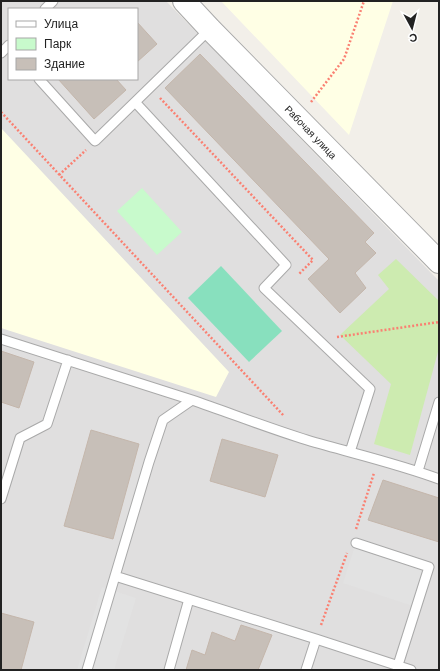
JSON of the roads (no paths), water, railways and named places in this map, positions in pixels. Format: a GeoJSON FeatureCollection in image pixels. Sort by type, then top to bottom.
{"type":"FeatureCollection","features":[{"type":"Feature","properties":{"kind":"street","name":"Рабочая улица"},"geometry":{"type":"LineString","coordinates":[[184,1],[439,261]]}},
{"type":"Feature","properties":{"kind":"lane"},"geometry":{"type":"LineString","coordinates":[[40,80],[95,141],[210,29]]}},
{"type":"Feature","properties":{"kind":"lane"},"geometry":{"type":"LineString","coordinates":[[135,102],[286,265],[264,288],[370,389],[350,452]]}},
{"type":"Feature","properties":{"kind":"lane"},"geometry":{"type":"LineString","coordinates":[[1,339],[192,400],[305,439],[418,471],[439,479]]}},
{"type":"Feature","properties":{"kind":"lane"},"geometry":{"type":"LineString","coordinates":[[1,499],[20,438],[48,424],[68,360]]}},
{"type":"Feature","properties":{"kind":"lane"},"geometry":{"type":"LineString","coordinates":[[88,670],[149,462],[163,420],[192,400]]}},
{"type":"Feature","properties":{"kind":"lane"},"geometry":{"type":"LineString","coordinates":[[418,471],[439,402]]}},
{"type":"Feature","properties":{"kind":"lane"},"geometry":{"type":"LineString","coordinates":[[356,543],[429,567],[398,665]]}},
{"type":"Feature","properties":{"kind":"lane"},"geometry":{"type":"LineString","coordinates":[[115,576],[412,670]]}},
{"type":"Feature","properties":{"kind":"lane"},"geometry":{"type":"LineString","coordinates":[[169,670],[189,599]]}},
{"type":"Feature","properties":{"kind":"lane"},"geometry":{"type":"LineString","coordinates":[[306,670],[316,639]]}}]}
